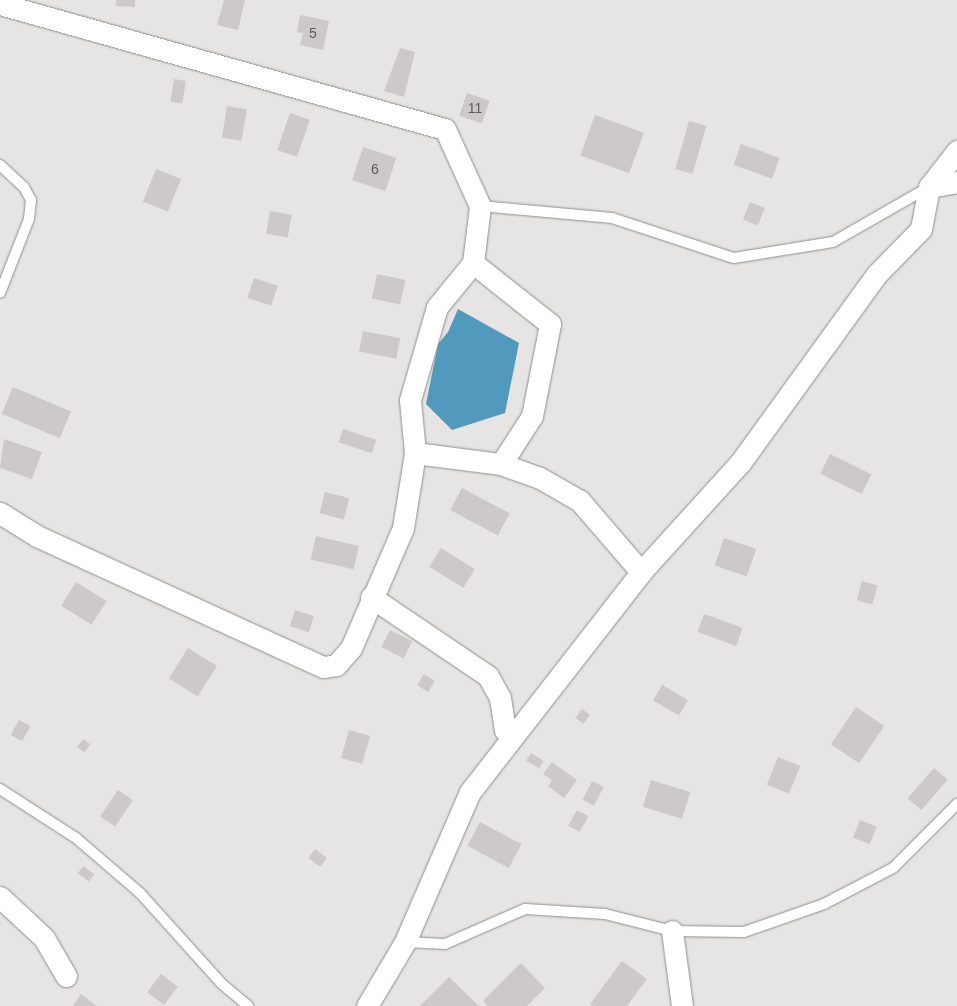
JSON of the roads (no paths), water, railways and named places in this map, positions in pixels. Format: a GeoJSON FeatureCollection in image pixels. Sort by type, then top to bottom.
{"type":"FeatureCollection","features":[{"type":"Feature","properties":{"kind":"street"},"geometry":{"type":"LineString","coordinates":[[0,4],[445,129],[480,206],[473,263],[437,307],[410,400],[416,453],[403,528],[371,597],[351,648],[336,665],[323,667],[37,536],[0,513]]}},
{"type":"Feature","properties":{"kind":"street"},"geometry":{"type":"LineString","coordinates":[[367,1006],[405,942],[470,792],[641,572],[740,463],[876,275],[921,229],[930,187],[957,151]]}},
{"type":"Feature","properties":{"kind":"street"},"geometry":{"type":"LineString","coordinates":[[930,187],[957,182]]}},
{"type":"Feature","properties":{"kind":"street"},"geometry":{"type":"LineString","coordinates":[[473,263],[550,324],[532,416],[501,464]]}},
{"type":"Feature","properties":{"kind":"street"},"geometry":{"type":"LineString","coordinates":[[416,453],[501,464],[540,478],[580,501],[641,572]]}},
{"type":"Feature","properties":{"kind":"street"},"geometry":{"type":"LineString","coordinates":[[371,597],[488,676],[500,698],[503,725],[512,737]]}},
{"type":"Feature","properties":{"kind":"street"},"geometry":{"type":"LineString","coordinates":[[0,897],[44,938],[66,976]]}},
{"type":"Feature","properties":{"kind":"street"},"geometry":{"type":"LineString","coordinates":[[672,931],[682,1006]]}},
{"type":"Feature","properties":{"kind":"lane"},"geometry":{"type":"LineString","coordinates":[[0,165],[24,187],[31,200],[28,218],[0,293]]}},
{"type":"Feature","properties":{"kind":"lane"},"geometry":{"type":"LineString","coordinates":[[480,206],[612,218],[734,258],[833,242],[930,187]]}},
{"type":"Feature","properties":{"kind":"lane"},"geometry":{"type":"LineString","coordinates":[[0,789],[76,838],[140,893],[222,984],[248,1006]]}},
{"type":"Feature","properties":{"kind":"lane"},"geometry":{"type":"LineString","coordinates":[[405,942],[445,944],[525,908],[605,914],[672,931],[744,932],[824,904],[893,868],[957,804]]}},
{"type":"Feature","properties":{"kind":"water"},"geometry":{"type":"Polygon","coordinates":[[[458,309],[519,343],[505,413],[452,430],[426,404],[438,344],[448,332],[458,309]]]}}]}
